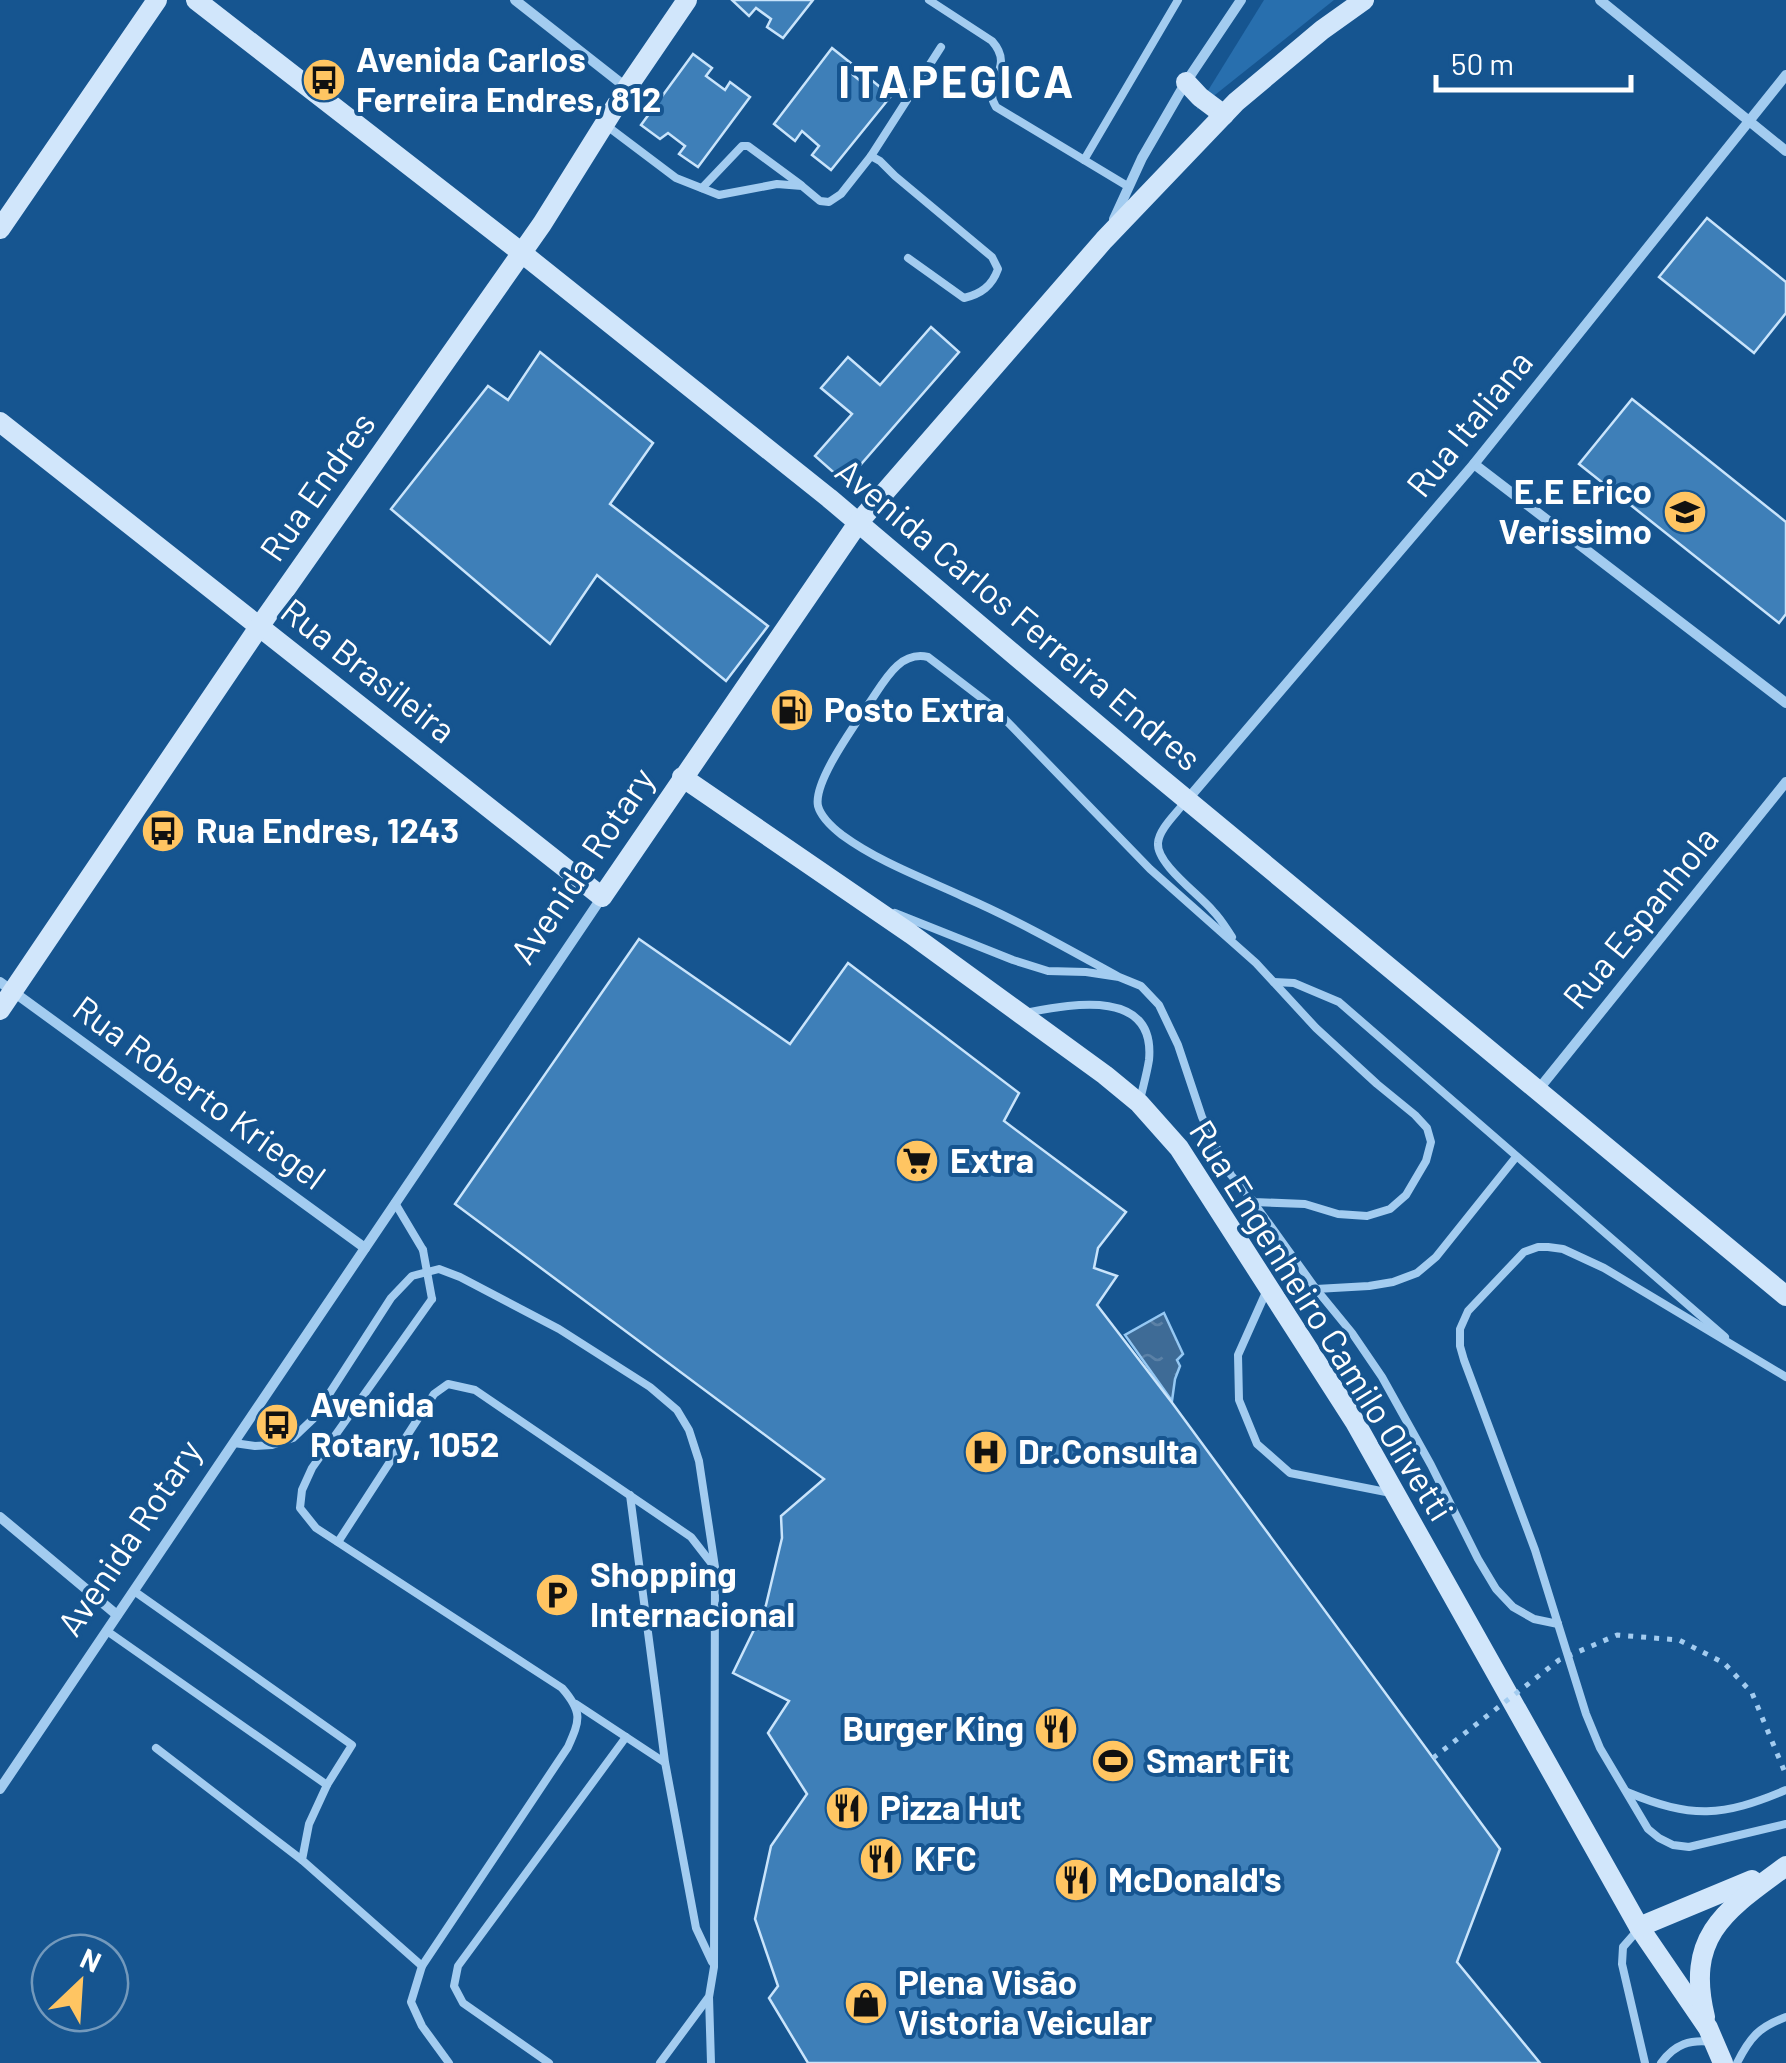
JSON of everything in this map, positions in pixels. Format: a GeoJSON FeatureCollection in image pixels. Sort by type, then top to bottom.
{"type":"FeatureCollection","features":[{"type":"Feature","properties":{"kind":"street"},"geometry":{"type":"LineString","coordinates":[[0,229],[157,0]]}},
{"type":"Feature","properties":{"kind":"street","name":"Avenida Carlos Ferreira Endres"},"geometry":{"type":"LineString","coordinates":[[196,0],[522,252],[858,522],[1786,1296]]}},
{"type":"Feature","properties":{"kind":"street"},"geometry":{"type":"LineString","coordinates":[[515,0],[627,88]]}},
{"type":"Feature","properties":{"kind":"street","name":"Rua Endres"},"geometry":{"type":"LineString","coordinates":[[0,1010],[6,986],[522,252],[687,0]]}},
{"type":"Feature","properties":{"kind":"street","name":"Avenida Rotary"},"geometry":{"type":"LineString","coordinates":[[0,1788],[858,522],[1104,240],[1142,158],[1186,82],[1241,0]]}},
{"type":"Feature","properties":{"kind":"street"},"geometry":{"type":"LineString","coordinates":[[1104,240],[1236,102],[1364,0]]}},
{"type":"Feature","properties":{"kind":"street"},"geometry":{"type":"LineString","coordinates":[[1600,0],[1786,152]]}},
{"type":"Feature","properties":{"kind":"street","name":"Rua Italiana"},"geometry":{"type":"LineString","coordinates":[[1187,800],[1474,464],[1786,75]]}},
{"type":"Feature","properties":{"kind":"street"},"geometry":{"type":"LineString","coordinates":[[1186,82],[1224,115]]}},
{"type":"Feature","properties":{"kind":"street","name":"Rua Brasileira"},"geometry":{"type":"LineString","coordinates":[[0,422],[602,896]]}},
{"type":"Feature","properties":{"kind":"street"},"geometry":{"type":"LineString","coordinates":[[1474,464],[1786,703]]}},
{"type":"Feature","properties":{"kind":"street","name":"Rua Engenheiro Camilo Olivetti"},"geometry":{"type":"LineString","coordinates":[[682,777],[911,934],[1114,1082],[1179,1148],[1355,1422],[1640,1928],[1711,2035],[1723,2063]]}},
{"type":"Feature","properties":{"kind":"street","name":"Rua Espanhola"},"geometry":{"type":"LineString","coordinates":[[1538,1090],[1786,782]]}},
{"type":"Feature","properties":{"kind":"street","name":"Rua Roberto Kriegel"},"geometry":{"type":"LineString","coordinates":[[6,986],[365,1248]]}},
{"type":"Feature","properties":{"kind":"street"},"geometry":{"type":"LineString","coordinates":[[0,1517],[118,1615]]}},
{"type":"Feature","properties":{"kind":"street"},"geometry":{"type":"LineString","coordinates":[[1640,1928],[1786,1866]]}},
{"type":"Feature","properties":{"kind":"street"},"geometry":{"type":"LineString","coordinates":[[1711,2035],[1700,1995],[1700,1970],[1712,1931],[1739,1900],[1786,1866]]}},
{"type":"Feature","properties":{"kind":"lane"},"geometry":{"type":"LineString","coordinates":[[930,0],[999,49],[1000,73],[991,91],[996,107],[1129,186]]}},
{"type":"Feature","properties":{"kind":"lane"},"geometry":{"type":"LineString","coordinates":[[1084,160],[1178,0]]}},
{"type":"Feature","properties":{"kind":"lane"},"geometry":{"type":"LineString","coordinates":[[702,188],[742,146],[748,146],[820,201],[830,202],[871,156],[942,47]]}},
{"type":"Feature","properties":{"kind":"lane"},"geometry":{"type":"LineString","coordinates":[[605,124],[676,178],[719,195],[777,184],[802,186]]}},
{"type":"Feature","properties":{"kind":"lane"},"geometry":{"type":"LineString","coordinates":[[871,156],[992,257],[998,268],[995,278],[980,294],[964,298],[908,258]]}},
{"type":"Feature","properties":{"kind":"lane"},"geometry":{"type":"LineString","coordinates":[[1254,1202],[1305,1204],[1338,1214],[1367,1216],[1390,1209],[1406,1195],[1426,1162],[1431,1142],[1427,1128],[1327,1038],[1236,945],[1150,869],[992,706],[928,657],[910,656],[898,664],[854,726],[823,780],[818,794],[822,814],[840,834],[914,876],[965,897],[1141,986],[1159,1005],[1222,1162],[1382,1377],[1496,1589],[1513,1607],[1534,1619],[1558,1624]]}},
{"type":"Feature","properties":{"kind":"lane"},"geometry":{"type":"LineString","coordinates":[[1187,800],[1163,830],[1158,848],[1163,861],[1214,911],[1236,945]]}},
{"type":"Feature","properties":{"kind":"lane"},"geometry":{"type":"LineString","coordinates":[[854,896],[1048,971],[1120,977]]}},
{"type":"Feature","properties":{"kind":"lane"},"geometry":{"type":"LineString","coordinates":[[1274,982],[1294,982],[1339,1002],[1740,1350]]}},
{"type":"Feature","properties":{"kind":"lane"},"geometry":{"type":"LineString","coordinates":[[1020,1013],[1101,1004],[1119,1008],[1135,1018],[1145,1033],[1149,1060],[1139,1104]]}},
{"type":"Feature","properties":{"kind":"lane"},"geometry":{"type":"LineString","coordinates":[[1316,1290],[1394,1282],[1416,1273],[1436,1257],[1516,1158]]}},
{"type":"Feature","properties":{"kind":"lane"},"geometry":{"type":"LineString","coordinates":[[395,1204],[423,1250],[432,1299],[312,1468],[302,1490],[300,1508],[316,1528],[562,1688],[576,1704],[665,1762]]}},
{"type":"Feature","properties":{"kind":"lane"},"geometry":{"type":"LineString","coordinates":[[1786,1377],[1604,1268],[1562,1249],[1538,1246],[1524,1252],[1468,1311],[1460,1329],[1460,1346],[1535,1550],[1586,1714],[1640,1820],[1658,1838],[1690,1847],[1786,1824]]}},
{"type":"Feature","properties":{"kind":"lane"},"geometry":{"type":"LineString","coordinates":[[234,1443],[254,1446],[293,1438],[313,1419],[391,1298],[412,1276],[439,1269],[559,1328],[650,1387],[677,1410],[700,1461],[715,1567],[711,2063]]}},
{"type":"Feature","properties":{"kind":"lane"},"geometry":{"type":"LineString","coordinates":[[1269,1286],[1238,1355],[1239,1400],[1256,1444],[1290,1474],[1397,1494]]}},
{"type":"Feature","properties":{"kind":"lane"},"geometry":{"type":"LineString","coordinates":[[338,1542],[434,1394],[448,1384],[474,1390],[630,1495],[691,1537],[715,1567]]}},
{"type":"Feature","properties":{"kind":"lane"},"geometry":{"type":"LineString","coordinates":[[630,1495],[665,1762],[696,1928],[714,1967]]}},
{"type":"Feature","properties":{"kind":"lane"},"geometry":{"type":"LineString","coordinates":[[134,1591],[352,1745],[308,1824],[302,1860]]}},
{"type":"Feature","properties":{"kind":"lane"},"geometry":{"type":"LineString","coordinates":[[107,1632],[327,1785]]}},
{"type":"Feature","properties":{"kind":"lane"},"geometry":{"type":"LineString","coordinates":[[449,2063],[422,2026],[412,2002],[422,1966],[568,1747],[578,1726],[576,1704]]}},
{"type":"Feature","properties":{"kind":"lane"},"geometry":{"type":"LineString","coordinates":[[549,2063],[463,2002],[454,1986],[458,1966],[626,1737]]}},
{"type":"Feature","properties":{"kind":"lane"},"geometry":{"type":"LineString","coordinates":[[156,1748],[302,1860],[422,1966]]}},
{"type":"Feature","properties":{"kind":"lane"},"geometry":{"type":"LineString","coordinates":[[1626,1792],[1676,1810],[1706,1812],[1736,1808],[1786,1790]]}},
{"type":"Feature","properties":{"kind":"lane"},"geometry":{"type":"LineString","coordinates":[[1640,1928],[1623,1947],[1622,1964],[1645,2063]]}},
{"type":"Feature","properties":{"kind":"lane"},"geometry":{"type":"LineString","coordinates":[[660,2063],[709,1997]]}},
{"type":"Feature","properties":{"kind":"lane"},"geometry":{"type":"LineString","coordinates":[[1737,2063],[1746,2045],[1764,2025],[1786,2016]]}},
{"type":"Feature","properties":{"kind":"lane"},"geometry":{"type":"LineString","coordinates":[[1661,2063],[1675,2047],[1711,2035]]}},
{"type":"Feature","properties":{"kind":"path"},"geometry":{"type":"LineString","coordinates":[[1433,1758],[1559,1660],[1616,1634],[1678,1640],[1724,1663],[1752,1693],[1786,1775]]}},
{"type":"Feature","properties":{"kind":"shaded area"},"geometry":{"type":"Polygon","coordinates":[[[1264,0],[1334,0],[1196,110],[1264,0]]]}},
{"type":"Feature","properties":{"kind":"water"},"geometry":{"type":"Polygon","coordinates":[[[1164,1313],[1183,1354],[1177,1360],[1180,1366],[1172,1401],[1125,1335],[1164,1313]]]}},
{"type":"Feature","properties":{"kind":"building"},"geometry":{"type":"Polygon","coordinates":[[[732,0],[813,0],[783,38],[767,27],[771,19],[756,8],[749,16],[732,0]]]}},
{"type":"Feature","properties":{"kind":"building"},"geometry":{"type":"Polygon","coordinates":[[[832,48],[857,68],[852,74],[864,84],[869,78],[891,96],[831,170],[812,155],[819,146],[802,131],[795,141],[774,124],[832,48]]]}},
{"type":"Feature","properties":{"kind":"building"},"geometry":{"type":"Polygon","coordinates":[[[693,54],[712,68],[706,76],[725,90],[730,82],[750,97],[698,167],[679,154],[685,146],[668,133],[660,139],[641,125],[693,54]]]}},
{"type":"Feature","properties":{"kind":"building"},"geometry":{"type":"Polygon","coordinates":[[[1707,218],[1786,282],[1786,313],[1754,353],[1659,277],[1707,218]]]}},
{"type":"Feature","properties":{"kind":"building"},"geometry":{"type":"Polygon","coordinates":[[[931,327],[959,352],[849,478],[840,478],[815,456],[852,414],[821,388],[848,357],[880,385],[931,327]]]}},
{"type":"Feature","properties":{"kind":"building"},"geometry":{"type":"Polygon","coordinates":[[[540,352],[653,443],[610,504],[768,626],[726,681],[597,575],[550,644],[391,509],[488,386],[508,400],[540,352]]]}},
{"type":"Feature","properties":{"kind":"building"},"geometry":{"type":"Polygon","coordinates":[[[1632,399],[1786,522],[1786,614],[1779,623],[1579,464],[1632,399]]]}},
{"type":"Feature","properties":{"kind":"building"},"geometry":{"type":"Polygon","coordinates":[[[639,939],[790,1044],[848,963],[1019,1093],[1004,1121],[1126,1212],[1098,1248],[1094,1268],[1117,1276],[1097,1305],[1500,1849],[1457,1962],[1540,2063],[808,2063],[769,1998],[778,1986],[755,1919],[771,1846],[807,1794],[768,1733],[789,1701],[733,1673],[766,1605],[782,1538],[781,1516],[824,1479],[455,1204],[639,939]]]}},
{"type":"Feature","properties":{"kind":"place","name":"Avenida Carlos Ferreira Endres, 812"},"geometry":{"type":"Point","coordinates":[324,80]}},
{"type":"Feature","properties":{"kind":"place","name":"E.E Erico Verissimo"},"geometry":{"type":"Point","coordinates":[1685,512]}},
{"type":"Feature","properties":{"kind":"place","name":"Posto Extra"},"geometry":{"type":"Point","coordinates":[792,710]}},
{"type":"Feature","properties":{"kind":"place","name":"Rua Endres, 1243"},"geometry":{"type":"Point","coordinates":[163,831]}},
{"type":"Feature","properties":{"kind":"place","name":"Extra"},"geometry":{"type":"Point","coordinates":[917,1161]}},
{"type":"Feature","properties":{"kind":"place","name":"Avenida Rotary, 1052"},"geometry":{"type":"Point","coordinates":[277,1425]}},
{"type":"Feature","properties":{"kind":"place","name":"Dr.Consulta"},"geometry":{"type":"Point","coordinates":[986,1452]}},
{"type":"Feature","properties":{"kind":"place","name":"Shopping Internacional"},"geometry":{"type":"Point","coordinates":[557,1595]}},
{"type":"Feature","properties":{"kind":"place","name":"Burger King"},"geometry":{"type":"Point","coordinates":[1056,1729]}},
{"type":"Feature","properties":{"kind":"place","name":"Smart Fit"},"geometry":{"type":"Point","coordinates":[1113,1761]}},
{"type":"Feature","properties":{"kind":"place","name":"Pizza Hut"},"geometry":{"type":"Point","coordinates":[847,1808]}},
{"type":"Feature","properties":{"kind":"place","name":"KFC"},"geometry":{"type":"Point","coordinates":[881,1859]}},
{"type":"Feature","properties":{"kind":"place","name":"McDonald's"},"geometry":{"type":"Point","coordinates":[1076,1880]}},
{"type":"Feature","properties":{"kind":"place","name":"Plena Visão Vistoria Veicular"},"geometry":{"type":"Point","coordinates":[866,2003]}},
{"type":"Feature","properties":{"kind":"district","name":"ITAPEGICA"},"geometry":{"type":"Point","coordinates":[957,82]}}]}
